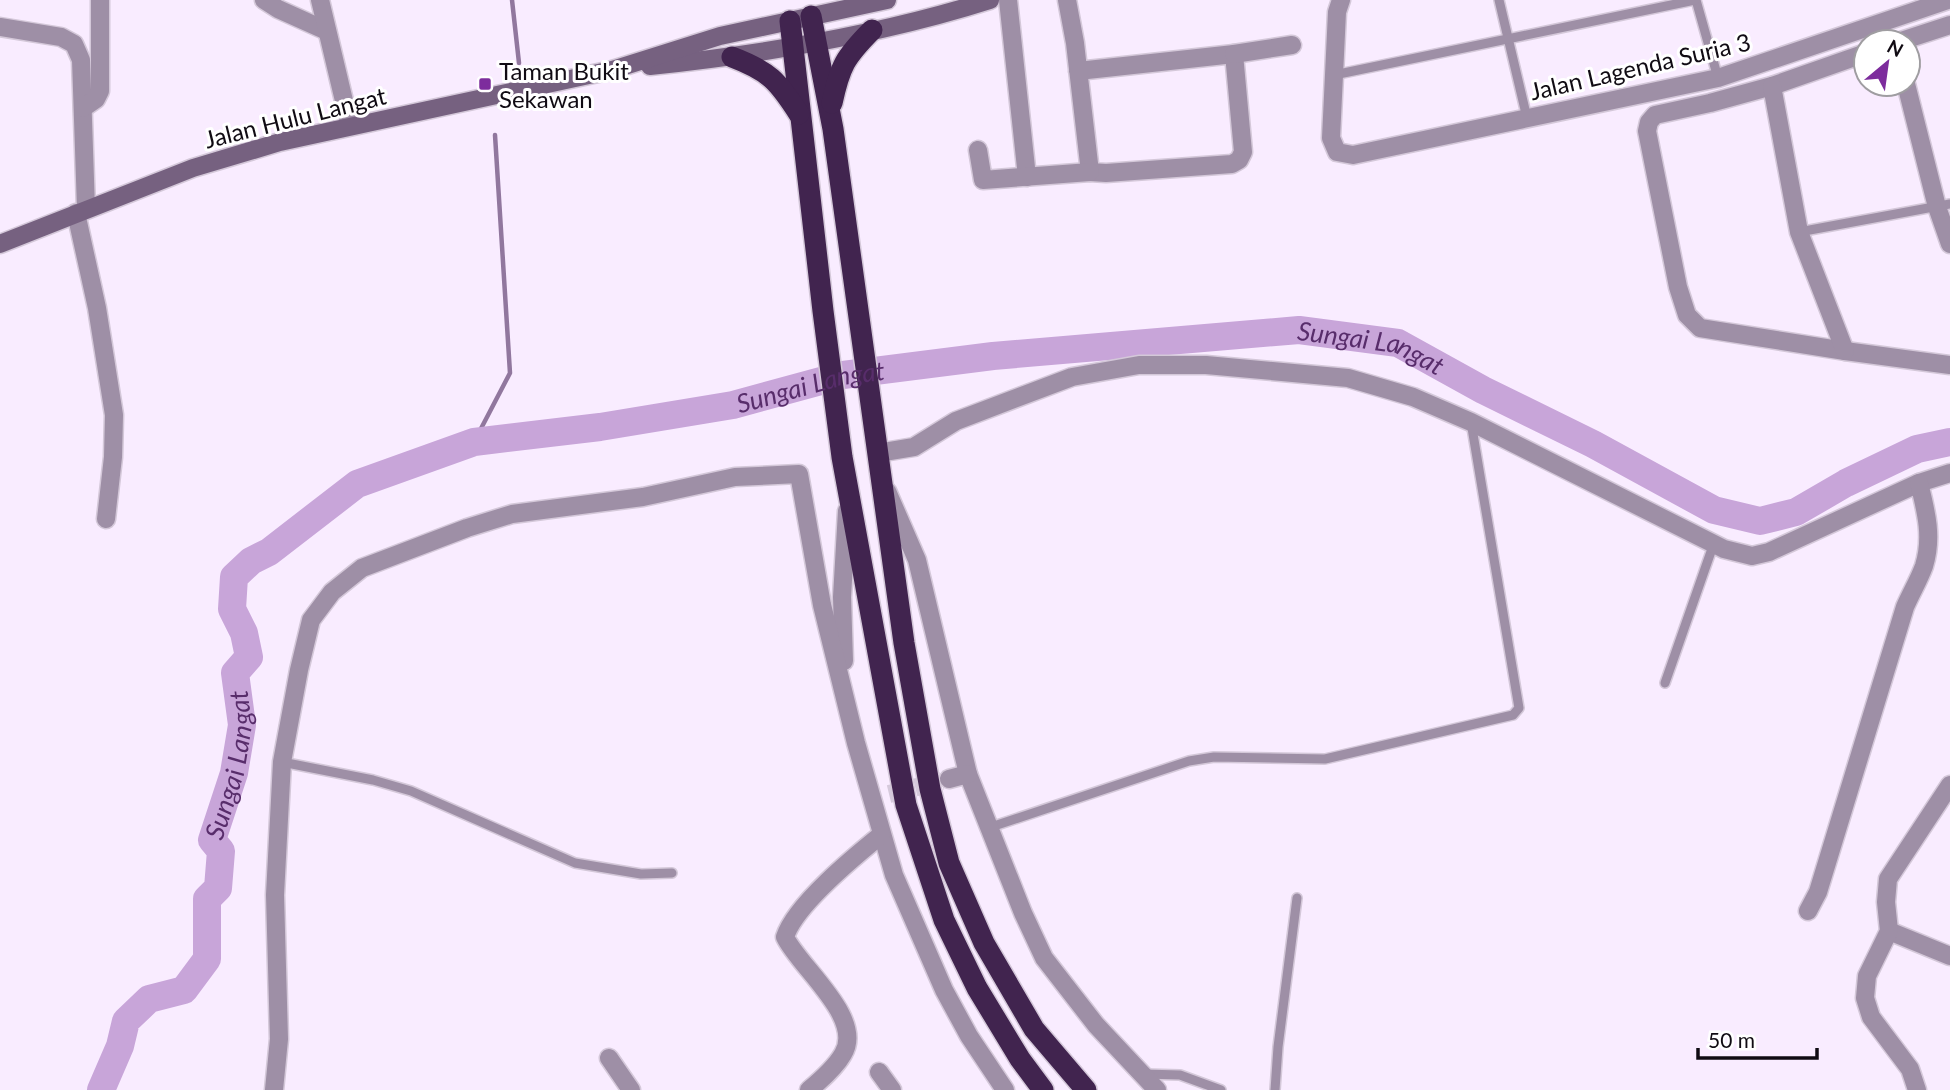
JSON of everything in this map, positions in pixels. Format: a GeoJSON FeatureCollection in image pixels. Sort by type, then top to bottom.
{"type":"FeatureCollection","features":[{"type":"Feature","properties":{"kind":"highway"},"geometry":{"type":"LineString","coordinates":[[811,16],[830,113],[904,643],[930,789],[949,863],[984,943],[1034,1028],[1086,1090]]}},
{"type":"Feature","properties":{"kind":"highway"},"geometry":{"type":"LineString","coordinates":[[790,21],[842,457],[906,806],[944,920],[977,988],[1020,1059],[1042,1089]]}},
{"type":"Feature","properties":{"kind":"highway"},"geometry":{"type":"LineString","coordinates":[[830,113],[839,73],[849,52],[872,30]]}},
{"type":"Feature","properties":{"kind":"highway"},"geometry":{"type":"LineString","coordinates":[[732,57],[759,68],[783,89],[803,118]]}},
{"type":"Feature","properties":{"kind":"main road","name":"Jalan Hulu Langat"},"geometry":{"type":"LineString","coordinates":[[0,244],[193,168],[280,142],[612,70],[720,36],[887,0]]}},
{"type":"Feature","properties":{"kind":"main road","name":"Jalan Hulu Langat"},"geometry":{"type":"LineString","coordinates":[[612,70],[732,57],[929,19],[990,0]]}},
{"type":"Feature","properties":{"kind":"street"},"geometry":{"type":"LineString","coordinates":[[83,107],[96,99],[100,92],[100,0]]}},
{"type":"Feature","properties":{"kind":"street"},"geometry":{"type":"LineString","coordinates":[[264,0],[327,31]]}},
{"type":"Feature","properties":{"kind":"street"},"geometry":{"type":"LineString","coordinates":[[320,0],[350,126]]}},
{"type":"Feature","properties":{"kind":"street"},"geometry":{"type":"LineString","coordinates":[[1008,0],[1027,177]]}},
{"type":"Feature","properties":{"kind":"street"},"geometry":{"type":"LineString","coordinates":[[1067,0],[1090,172]]}},
{"type":"Feature","properties":{"kind":"street","name":"Jalan Lagenda Suria 3"},"geometry":{"type":"LineString","coordinates":[[1334,75],[1331,138],[1337,152],[1353,155],[1718,78],[1913,6],[1948,0]]}},
{"type":"Feature","properties":{"kind":"street"},"geometry":{"type":"LineString","coordinates":[[1334,75],[1339,6]]}},
{"type":"Feature","properties":{"kind":"street"},"geometry":{"type":"LineString","coordinates":[[1922,34],[1950,25]]}},
{"type":"Feature","properties":{"kind":"street"},"geometry":{"type":"LineString","coordinates":[[0,27],[61,37],[74,44],[81,60],[81,211],[114,415],[113,457],[106,519]]}},
{"type":"Feature","properties":{"kind":"street"},"geometry":{"type":"LineString","coordinates":[[1078,71],[1292,45]]}},
{"type":"Feature","properties":{"kind":"street"},"geometry":{"type":"LineString","coordinates":[[978,150],[984,180],[1232,164],[1239,160],[1242,152],[1234,54]]}},
{"type":"Feature","properties":{"kind":"street","name":"Jalan Lagenda Suria 3"},"geometry":{"type":"LineString","coordinates":[[1845,351],[1700,328],[1687,315],[1678,286],[1647,131],[1649,122],[1656,115],[1772,86],[1852,58]]}},
{"type":"Feature","properties":{"kind":"street"},"geometry":{"type":"LineString","coordinates":[[1772,86],[1799,232],[1845,351],[1950,365]]}},
{"type":"Feature","properties":{"kind":"street"},"geometry":{"type":"LineString","coordinates":[[1910,98],[1944,205],[1950,244]]}},
{"type":"Feature","properties":{"kind":"street"},"geometry":{"type":"LineString","coordinates":[[877,444],[914,447],[956,421],[1072,377],[1139,365],[1206,365],[1348,378],[1413,397],[1471,422],[1724,549],[1752,556],[1769,552],[1919,483],[1950,473]]}},
{"type":"Feature","properties":{"kind":"street"},"geometry":{"type":"LineString","coordinates":[[274,1090],[279,1039],[275,895],[282,762],[299,670],[312,620],[332,592],[362,568],[512,514],[643,498],[735,478],[799,474],[822,606],[870,798],[894,875],[944,990],[970,1036],[1006,1090]]}},
{"type":"Feature","properties":{"kind":"street"},"geometry":{"type":"LineString","coordinates":[[881,477],[917,561],[968,774],[988,828],[1044,958],[1096,1025],[1157,1090]]}},
{"type":"Feature","properties":{"kind":"street"},"geometry":{"type":"LineString","coordinates":[[1808,911],[1818,892],[1905,607],[1924,567],[1929,541],[1928,517],[1919,483]]}},
{"type":"Feature","properties":{"kind":"street"},"geometry":{"type":"LineString","coordinates":[[846,700],[842,597],[848,490]]}},
{"type":"Feature","properties":{"kind":"street"},"geometry":{"type":"LineString","coordinates":[[948,779],[968,774]]}},
{"type":"Feature","properties":{"kind":"street"},"geometry":{"type":"LineString","coordinates":[[1917,1090],[1910,1069],[1871,1017],[1865,998],[1867,976],[1889,931],[1886,902],[1888,879],[1950,785]]}},
{"type":"Feature","properties":{"kind":"street"},"geometry":{"type":"LineString","coordinates":[[870,798],[888,794]]}},
{"type":"Feature","properties":{"kind":"street"},"geometry":{"type":"LineString","coordinates":[[809,1090],[844,1053],[848,1037],[832,998],[802,963],[785,937],[789,926],[833,875],[881,835]]}},
{"type":"Feature","properties":{"kind":"street"},"geometry":{"type":"LineString","coordinates":[[1889,931],[1950,956]]}},
{"type":"Feature","properties":{"kind":"street"},"geometry":{"type":"LineString","coordinates":[[609,1058],[631,1090]]}},
{"type":"Feature","properties":{"kind":"street"},"geometry":{"type":"LineString","coordinates":[[879,1072],[892,1090]]}},
{"type":"Feature","properties":{"kind":"lane"},"geometry":{"type":"LineString","coordinates":[[1499,0],[1527,118]]}},
{"type":"Feature","properties":{"kind":"lane"},"geometry":{"type":"LineString","coordinates":[[1334,75],[1695,0],[1718,78]]}},
{"type":"Feature","properties":{"kind":"lane"},"geometry":{"type":"LineString","coordinates":[[1799,232],[1944,205]]}},
{"type":"Feature","properties":{"kind":"lane"},"geometry":{"type":"LineString","coordinates":[[988,828],[1189,761],[1214,757],[1325,759],[1513,715],[1519,708],[1471,422]]}},
{"type":"Feature","properties":{"kind":"lane"},"geometry":{"type":"LineString","coordinates":[[1665,683],[1714,543]]}},
{"type":"Feature","properties":{"kind":"lane"},"geometry":{"type":"LineString","coordinates":[[282,762],[373,780],[411,791],[575,863],[641,874],[672,873]]}},
{"type":"Feature","properties":{"kind":"lane"},"geometry":{"type":"LineString","coordinates":[[1275,1090],[1297,898]]}},
{"type":"Feature","properties":{"kind":"lane"},"geometry":{"type":"LineString","coordinates":[[1142,1074],[1180,1075],[1221,1090]]}},
{"type":"Feature","properties":{"kind":"waterway"},"geometry":{"type":"LineString","coordinates":[[512,0],[519,63]]}},
{"type":"Feature","properties":{"kind":"waterway"},"geometry":{"type":"LineString","coordinates":[[474,442],[510,373],[495,135]]}},
{"type":"Feature","properties":{"kind":"waterway","name":"Sungai Langat"},"geometry":{"type":"LineString","coordinates":[[101,1090],[120,1046],[126,1021],[149,999],[184,990],[207,959],[207,899],[218,888],[221,851],[212,840],[234,773],[242,725],[235,673],[249,657],[244,633],[232,609],[234,577],[251,561],[269,552],[357,484],[474,442],[600,427],[733,405],[843,375],[993,356],[1299,330],[1398,343],[1714,510],[1760,521],[1796,512],[1846,483],[1917,449],[1950,442]]}},
{"type":"Feature","properties":{"kind":"tunnel"},"geometry":{"type":"LineString","coordinates":[[889,794],[942,781]]}},
{"type":"Feature","properties":{"kind":"place","name":"Taman Bukit Sekawan"},"geometry":{"type":"Point","coordinates":[485,84]}}]}
